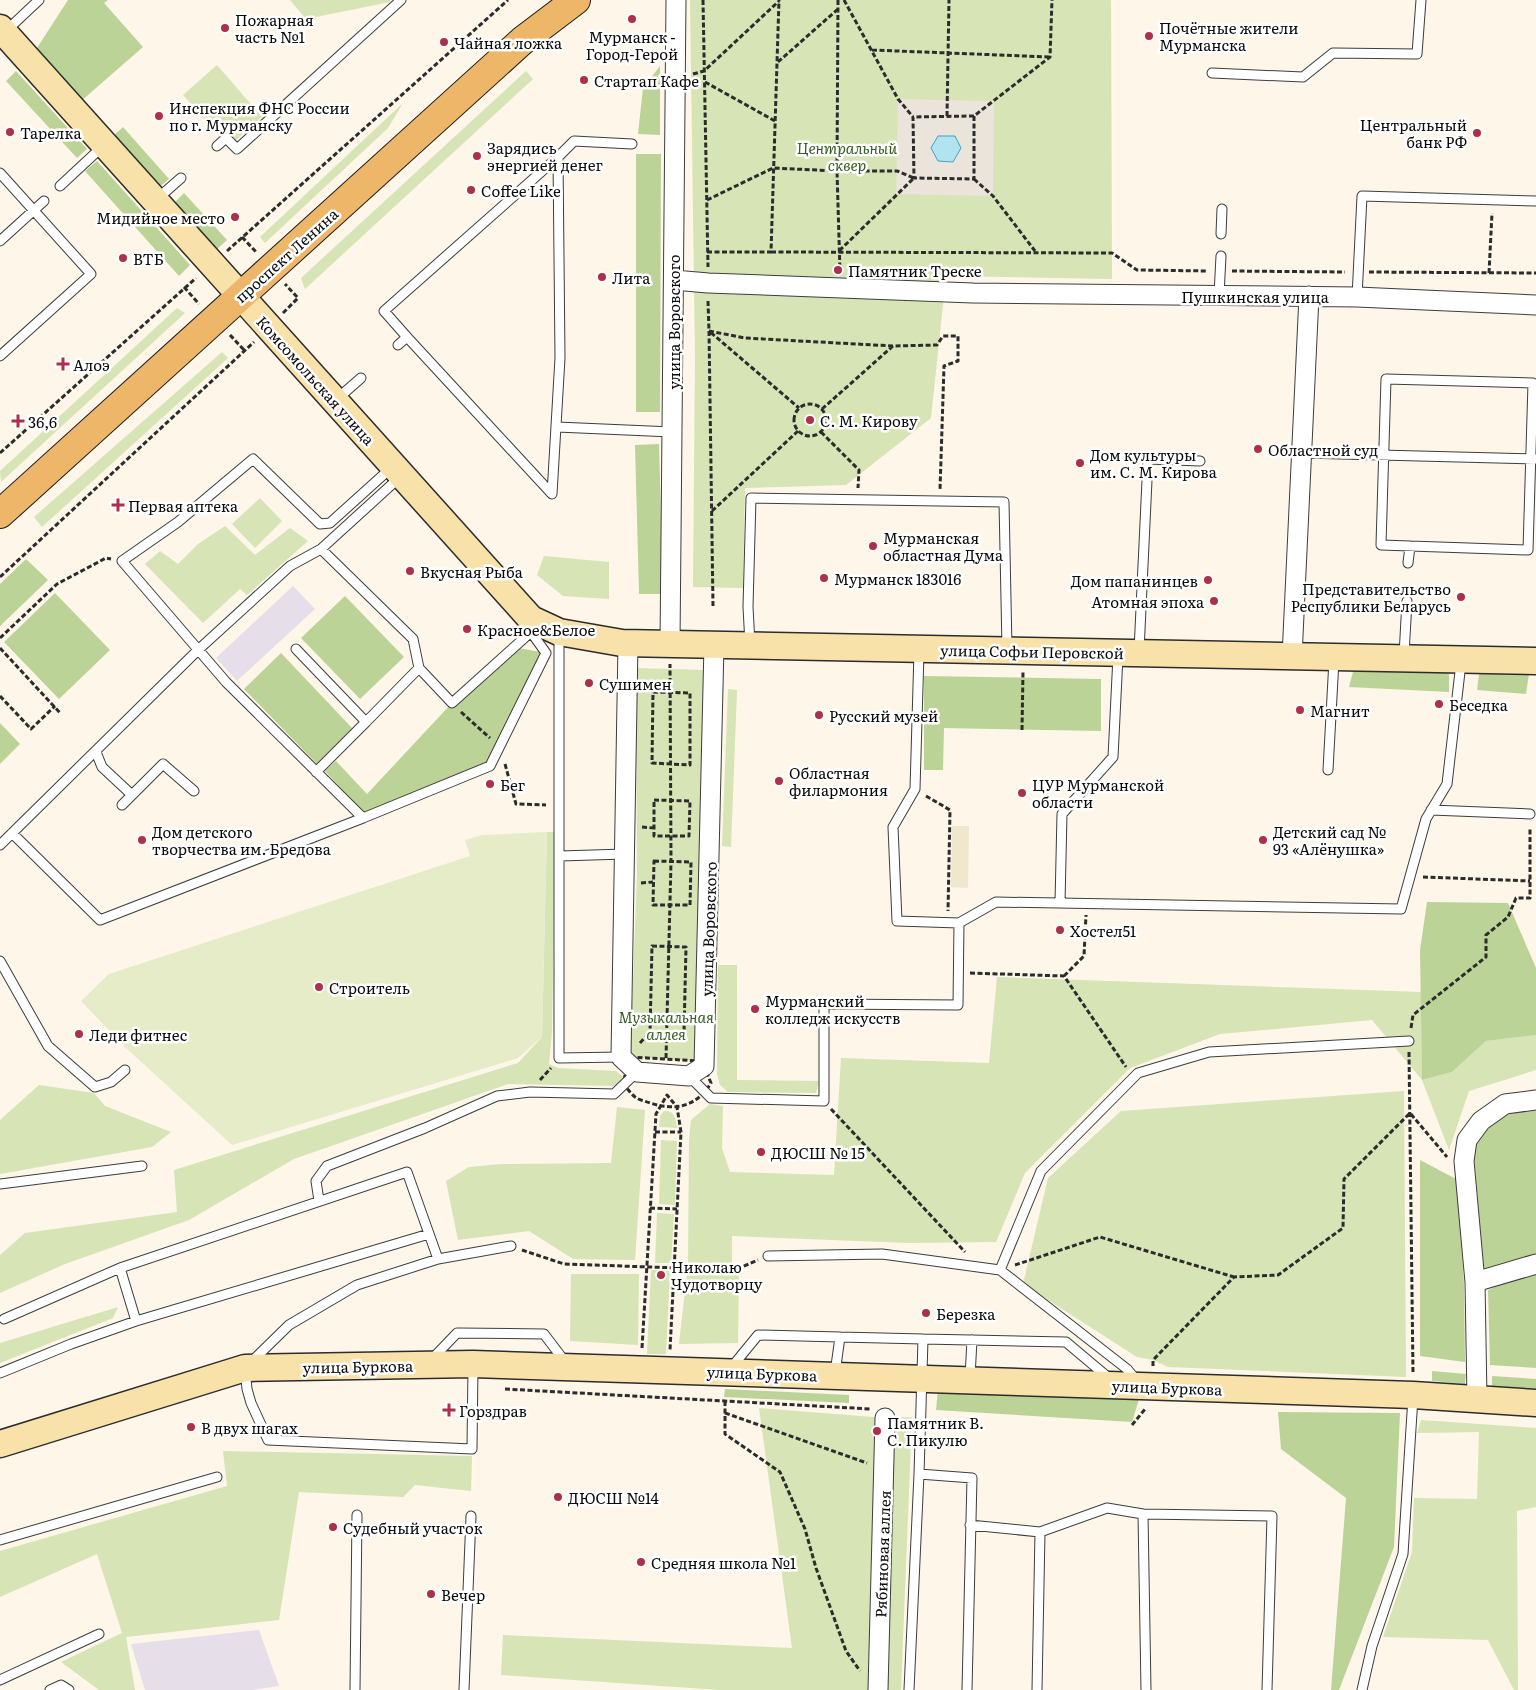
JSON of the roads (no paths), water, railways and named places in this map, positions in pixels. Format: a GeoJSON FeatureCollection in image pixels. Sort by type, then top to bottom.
{"type":"FeatureCollection","features":[{"type":"Feature","properties":{"kind":"main road","name":"проспект Ленина"},"geometry":{"type":"LineString","coordinates":[[0,514],[522,41],[576,0]]}},
{"type":"Feature","properties":{"kind":"street","name":"улица Воровского"},"geometry":{"type":"LineString","coordinates":[[670,644],[676,0]]}},
{"type":"Feature","properties":{"kind":"street","name":"Комсомольская улица"},"geometry":{"type":"LineString","coordinates":[[1,32],[398,471],[531,626]]}},
{"type":"Feature","properties":{"kind":"street","name":"Пушкинская улица"},"geometry":{"type":"LineString","coordinates":[[674,280],[708,283],[973,293],[1357,297],[1536,305]]}},
{"type":"Feature","properties":{"kind":"street"},"geometry":{"type":"LineString","coordinates":[[1292,656],[1309,296]]}},
{"type":"Feature","properties":{"kind":"street","name":"улица Софьи Перовской"},"geometry":{"type":"LineString","coordinates":[[531,626],[628,643],[1536,661]]}},
{"type":"Feature","properties":{"kind":"street"},"geometry":{"type":"LineString","coordinates":[[628,643],[620,1057],[637,1072],[688,1076]]}},
{"type":"Feature","properties":{"kind":"street","name":"улица Воровского"},"geometry":{"type":"LineString","coordinates":[[688,1076],[704,1066],[714,645]]}},
{"type":"Feature","properties":{"kind":"street"},"geometry":{"type":"LineString","coordinates":[[1477,1399],[1475,1282],[1464,1161],[1467,1140],[1481,1121],[1505,1104],[1536,1100]]}},
{"type":"Feature","properties":{"kind":"street"},"geometry":{"type":"LineString","coordinates":[[1475,1282],[1536,1264]]}},
{"type":"Feature","properties":{"kind":"street","name":"улица Буркова"},"geometry":{"type":"LineString","coordinates":[[0,1444],[245,1368],[427,1365],[473,1376],[569,1367],[1140,1386],[1416,1386],[1477,1399],[1536,1403]]}},
{"type":"Feature","properties":{"kind":"street","name":"Рябиновая аллея"},"geometry":{"type":"LineString","coordinates":[[878,1690],[885,1418]]}},
{"type":"Feature","properties":{"kind":"lane"},"geometry":{"type":"LineString","coordinates":[[1,32],[39,0]]}},
{"type":"Feature","properties":{"kind":"lane"},"geometry":{"type":"LineString","coordinates":[[218,146],[226,138],[237,149],[401,0]]}},
{"type":"Feature","properties":{"kind":"lane"},"geometry":{"type":"LineString","coordinates":[[1212,73],[1303,77],[1333,53],[1417,54],[1421,0]]}},
{"type":"Feature","properties":{"kind":"lane"},"geometry":{"type":"LineString","coordinates":[[558,157],[560,358],[552,494],[384,311],[574,141],[632,144]]}},
{"type":"Feature","properties":{"kind":"lane"},"geometry":{"type":"LineString","coordinates":[[60,186],[104,145]]}},
{"type":"Feature","properties":{"kind":"lane"},"geometry":{"type":"LineString","coordinates":[[0,173],[91,274],[0,356]]}},
{"type":"Feature","properties":{"kind":"lane"},"geometry":{"type":"LineString","coordinates":[[155,201],[182,178]]}},
{"type":"Feature","properties":{"kind":"lane"},"geometry":{"type":"LineString","coordinates":[[1357,297],[1362,196],[1536,201]]}},
{"type":"Feature","properties":{"kind":"lane"},"geometry":{"type":"LineString","coordinates":[[0,241],[44,201]]}},
{"type":"Feature","properties":{"kind":"lane"},"geometry":{"type":"LineString","coordinates":[[1221,234],[1222,209]]}},
{"type":"Feature","properties":{"kind":"lane"},"geometry":{"type":"LineString","coordinates":[[1219,295],[1221,256]]}},
{"type":"Feature","properties":{"kind":"lane"},"geometry":{"type":"LineString","coordinates":[[398,345],[407,337]]}},
{"type":"Feature","properties":{"kind":"lane"},"geometry":{"type":"LineString","coordinates":[[334,400],[361,378]]}},
{"type":"Feature","properties":{"kind":"lane"},"geometry":{"type":"LineString","coordinates":[[1386,379],[1533,383],[1533,459],[1528,550],[1381,545],[1386,379]]}},
{"type":"Feature","properties":{"kind":"lane"},"geometry":{"type":"LineString","coordinates":[[557,427],[672,432]]}},
{"type":"Feature","properties":{"kind":"lane"},"geometry":{"type":"LineString","coordinates":[[1302,453],[1533,459]]}},
{"type":"Feature","properties":{"kind":"lane"},"geometry":{"type":"LineString","coordinates":[[363,818],[226,682],[122,561],[178,522],[253,459],[320,524],[330,523],[398,471]]}},
{"type":"Feature","properties":{"kind":"lane"},"geometry":{"type":"LineString","coordinates":[[1060,903],[1062,814],[1113,757],[1129,653],[1148,459],[1200,461]]}},
{"type":"Feature","properties":{"kind":"lane"},"geometry":{"type":"LineString","coordinates":[[0,845],[198,650],[290,566],[321,549],[398,471]]}},
{"type":"Feature","properties":{"kind":"lane"},"geometry":{"type":"LineString","coordinates":[[750,645],[748,608],[751,498],[856,499],[1004,502],[1008,650]]}},
{"type":"Feature","properties":{"kind":"lane"},"geometry":{"type":"LineString","coordinates":[[1408,563],[1410,546]]}},
{"type":"Feature","properties":{"kind":"lane"},"geometry":{"type":"LineString","coordinates":[[12,833],[100,920],[363,818],[490,766],[546,654],[531,626],[452,703],[419,668],[412,639],[321,549]]}},
{"type":"Feature","properties":{"kind":"lane"},"geometry":{"type":"LineString","coordinates":[[1404,659],[1407,600]]}},
{"type":"Feature","properties":{"kind":"lane"},"geometry":{"type":"LineString","coordinates":[[559,632],[559,1058],[620,1057]]}},
{"type":"Feature","properties":{"kind":"lane"},"geometry":{"type":"LineString","coordinates":[[296,649],[366,722]]}},
{"type":"Feature","properties":{"kind":"lane"},"geometry":{"type":"LineString","coordinates":[[919,649],[915,789],[893,827],[897,921],[947,923],[959,923],[996,902],[1401,909],[1426,818],[1447,784],[1461,660]]}},
{"type":"Feature","properties":{"kind":"lane"},"geometry":{"type":"LineString","coordinates":[[1328,770],[1334,657]]}},
{"type":"Feature","properties":{"kind":"lane"},"geometry":{"type":"LineString","coordinates":[[316,772],[419,668]]}},
{"type":"Feature","properties":{"kind":"lane"},"geometry":{"type":"LineString","coordinates":[[96,752],[102,767],[132,795]]}},
{"type":"Feature","properties":{"kind":"lane"},"geometry":{"type":"LineString","coordinates":[[122,805],[163,764],[194,791]]}},
{"type":"Feature","properties":{"kind":"lane"},"geometry":{"type":"LineString","coordinates":[[1431,810],[1530,814]]}},
{"type":"Feature","properties":{"kind":"lane"},"geometry":{"type":"LineString","coordinates":[[560,856],[625,854]]}},
{"type":"Feature","properties":{"kind":"lane"},"geometry":{"type":"LineString","coordinates":[[688,1076],[711,1098],[824,1101],[824,1004],[958,1005],[959,923]]}},
{"type":"Feature","properties":{"kind":"lane"},"geometry":{"type":"LineString","coordinates":[[1,964],[48,1046],[95,1086],[111,1082],[125,1070]]}},
{"type":"Feature","properties":{"kind":"lane"},"geometry":{"type":"LineString","coordinates":[[1000,1270],[1041,1171],[1138,1073],[1209,1052],[1409,1041]]}},
{"type":"Feature","properties":{"kind":"lane"},"geometry":{"type":"LineString","coordinates":[[319,1201],[316,1182],[327,1166],[426,1128],[497,1096],[530,1092],[614,1094],[637,1072]]}},
{"type":"Feature","properties":{"kind":"lane"},"geometry":{"type":"LineString","coordinates":[[0,1184],[142,1166]]}},
{"type":"Feature","properties":{"kind":"lane"},"geometry":{"type":"LineString","coordinates":[[4,1319],[120,1268],[407,1172],[438,1259]]}},
{"type":"Feature","properties":{"kind":"lane"},"geometry":{"type":"LineString","coordinates":[[0,1373],[71,1344],[136,1321],[429,1234]]}},
{"type":"Feature","properties":{"kind":"lane"},"geometry":{"type":"LineString","coordinates":[[473,1376],[472,1449],[268,1440],[251,1403],[247,1389],[245,1368],[289,1325],[357,1285],[438,1259],[510,1246]]}},
{"type":"Feature","properties":{"kind":"lane"},"geometry":{"type":"LineString","coordinates":[[768,1256],[882,1254],[1000,1270],[1127,1369],[1140,1386]]}},
{"type":"Feature","properties":{"kind":"lane"},"geometry":{"type":"LineString","coordinates":[[120,1268],[136,1321]]}},
{"type":"Feature","properties":{"kind":"lane"},"geometry":{"type":"LineString","coordinates":[[427,1365],[457,1333],[544,1334],[569,1367]]}},
{"type":"Feature","properties":{"kind":"lane"},"geometry":{"type":"LineString","coordinates":[[728,1372],[758,1335],[1066,1342],[1140,1386]]}},
{"type":"Feature","properties":{"kind":"lane"},"geometry":{"type":"LineString","coordinates":[[835,1376],[840,1337]]}},
{"type":"Feature","properties":{"kind":"lane"},"geometry":{"type":"LineString","coordinates":[[909,1690],[923,1339]]}},
{"type":"Feature","properties":{"kind":"lane"},"geometry":{"type":"LineString","coordinates":[[970,1380],[972,1340]]}},
{"type":"Feature","properties":{"kind":"lane"},"geometry":{"type":"LineString","coordinates":[[1362,1690],[1372,1646],[1403,1554],[1416,1386]]}},
{"type":"Feature","properties":{"kind":"lane"},"geometry":{"type":"LineString","coordinates":[[919,1474],[972,1478],[967,1690]]}},
{"type":"Feature","properties":{"kind":"lane"},"geometry":{"type":"LineString","coordinates":[[0,1540],[217,1477]]}},
{"type":"Feature","properties":{"kind":"lane"},"geometry":{"type":"LineString","coordinates":[[970,1524],[1040,1532],[1107,1508],[1143,1514],[1272,1516],[1267,1690]]}},
{"type":"Feature","properties":{"kind":"lane"},"geometry":{"type":"LineString","coordinates":[[1143,1514],[1146,1690]]}},
{"type":"Feature","properties":{"kind":"lane"},"geometry":{"type":"LineString","coordinates":[[355,1690],[357,1515]]}},
{"type":"Feature","properties":{"kind":"lane"},"geometry":{"type":"LineString","coordinates":[[464,1690],[471,1516]]}},
{"type":"Feature","properties":{"kind":"lane"},"geometry":{"type":"LineString","coordinates":[[1037,1690],[1040,1532]]}},
{"type":"Feature","properties":{"kind":"lane"},"geometry":{"type":"LineString","coordinates":[[0,1680],[99,1634]]}},
{"type":"Feature","properties":{"kind":"lane"},"geometry":{"type":"LineString","coordinates":[[50,1690],[61,1685],[69,1690]]}},
{"type":"Feature","properties":{"kind":"water"},"geometry":{"type":"Polygon","coordinates":[[[938,136],[955,136],[961,148],[953,162],[938,161],[931,148],[938,136]]]}},
{"type":"Feature","properties":{"kind":"place","name":"Мурманск - Город-Герой"},"geometry":{"type":"Point","coordinates":[632,19]}},
{"type":"Feature","properties":{"kind":"place","name":"Пожарная часть №1"},"geometry":{"type":"Point","coordinates":[225,28]}},
{"type":"Feature","properties":{"kind":"place","name":"Почётные жители Мурманска"},"geometry":{"type":"Point","coordinates":[1149,36]}},
{"type":"Feature","properties":{"kind":"place","name":"Чайная ложка"},"geometry":{"type":"Point","coordinates":[444,42]}},
{"type":"Feature","properties":{"kind":"place","name":"Стартап Кафе"},"geometry":{"type":"Point","coordinates":[584,80]}},
{"type":"Feature","properties":{"kind":"place","name":"Инспекция ФНС России по г. Мурманску"},"geometry":{"type":"Point","coordinates":[159,116]}},
{"type":"Feature","properties":{"kind":"place","name":"Тарелка"},"geometry":{"type":"Point","coordinates":[10,132]}},
{"type":"Feature","properties":{"kind":"place","name":"Центральный банк РФ"},"geometry":{"type":"Point","coordinates":[1477,133]}},
{"type":"Feature","properties":{"kind":"place","name":"Зарядись энергией денег"},"geometry":{"type":"Point","coordinates":[477,156]}},
{"type":"Feature","properties":{"kind":"place","name":"Coffee Like"},"geometry":{"type":"Point","coordinates":[471,190]}},
{"type":"Feature","properties":{"kind":"place","name":"Мидийное место"},"geometry":{"type":"Point","coordinates":[235,217]}},
{"type":"Feature","properties":{"kind":"place","name":"ВТБ"},"geometry":{"type":"Point","coordinates":[123,258]}},
{"type":"Feature","properties":{"kind":"place","name":"Памятник Треске"},"geometry":{"type":"Point","coordinates":[838,270]}},
{"type":"Feature","properties":{"kind":"place","name":"Лита"},"geometry":{"type":"Point","coordinates":[602,277]}},
{"type":"Feature","properties":{"kind":"place","name":"Алоэ"},"geometry":{"type":"Point","coordinates":[63,364]}},
{"type":"Feature","properties":{"kind":"place","name":"С. М. Кирову"},"geometry":{"type":"Point","coordinates":[810,420]}},
{"type":"Feature","properties":{"kind":"place","name":"36,6"},"geometry":{"type":"Point","coordinates":[18,421]}},
{"type":"Feature","properties":{"kind":"place","name":"Областной суд"},"geometry":{"type":"Point","coordinates":[1258,449]}},
{"type":"Feature","properties":{"kind":"place","name":"Дом культуры им. С. М. Кирова"},"geometry":{"type":"Point","coordinates":[1080,463]}},
{"type":"Feature","properties":{"kind":"place","name":"Первая аптека"},"geometry":{"type":"Point","coordinates":[118,505]}},
{"type":"Feature","properties":{"kind":"place","name":"Мурманская областная Дума"},"geometry":{"type":"Point","coordinates":[873,546]}},
{"type":"Feature","properties":{"kind":"place","name":"Вкусная Рыба"},"geometry":{"type":"Point","coordinates":[410,571]}},
{"type":"Feature","properties":{"kind":"place","name":"Мурманск 183016"},"geometry":{"type":"Point","coordinates":[824,578]}},
{"type":"Feature","properties":{"kind":"place","name":"Дом папанинцев"},"geometry":{"type":"Point","coordinates":[1208,580]}},
{"type":"Feature","properties":{"kind":"place","name":"Представительство Республики Беларусь"},"geometry":{"type":"Point","coordinates":[1461,597]}},
{"type":"Feature","properties":{"kind":"place","name":"Атомная эпоха"},"geometry":{"type":"Point","coordinates":[1214,601]}},
{"type":"Feature","properties":{"kind":"place","name":"Красное&Белое"},"geometry":{"type":"Point","coordinates":[467,629]}},
{"type":"Feature","properties":{"kind":"place","name":"Сушимен"},"geometry":{"type":"Point","coordinates":[589,683]}},
{"type":"Feature","properties":{"kind":"place","name":"Беседка"},"geometry":{"type":"Point","coordinates":[1439,704]}},
{"type":"Feature","properties":{"kind":"place","name":"Магнит"},"geometry":{"type":"Point","coordinates":[1300,710]}},
{"type":"Feature","properties":{"kind":"place","name":"Русский музей"},"geometry":{"type":"Point","coordinates":[819,715]}},
{"type":"Feature","properties":{"kind":"place","name":"Областная филармония"},"geometry":{"type":"Point","coordinates":[779,781]}},
{"type":"Feature","properties":{"kind":"place","name":"Бег"},"geometry":{"type":"Point","coordinates":[490,784]}},
{"type":"Feature","properties":{"kind":"place","name":"ЦУР Мурманской области"},"geometry":{"type":"Point","coordinates":[1022,793]}},
{"type":"Feature","properties":{"kind":"place","name":"Дом детского творчества им. Бредова"},"geometry":{"type":"Point","coordinates":[142,840]}},
{"type":"Feature","properties":{"kind":"place","name":"Детский сад № 93 «Алёнушка»"},"geometry":{"type":"Point","coordinates":[1263,840]}},
{"type":"Feature","properties":{"kind":"place","name":"Хостел51"},"geometry":{"type":"Point","coordinates":[1060,930]}},
{"type":"Feature","properties":{"kind":"place","name":"Строитель"},"geometry":{"type":"Point","coordinates":[319,987]}},
{"type":"Feature","properties":{"kind":"place","name":"Мурманский колледж искусств"},"geometry":{"type":"Point","coordinates":[755,1009]}},
{"type":"Feature","properties":{"kind":"place","name":"Леди фитнес"},"geometry":{"type":"Point","coordinates":[79,1034]}},
{"type":"Feature","properties":{"kind":"place","name":"ДЮСШ № 15"},"geometry":{"type":"Point","coordinates":[761,1152]}},
{"type":"Feature","properties":{"kind":"place","name":"Николаю Чудотворцу"},"geometry":{"type":"Point","coordinates":[661,1275]}},
{"type":"Feature","properties":{"kind":"place","name":"Березка"},"geometry":{"type":"Point","coordinates":[926,1313]}},
{"type":"Feature","properties":{"kind":"place","name":"Горздрав"},"geometry":{"type":"Point","coordinates":[449,1410]}},
{"type":"Feature","properties":{"kind":"place","name":"В двух шагах"},"geometry":{"type":"Point","coordinates":[191,1427]}},
{"type":"Feature","properties":{"kind":"place","name":"Памятник В. С. Пикулю"},"geometry":{"type":"Point","coordinates":[877,1431]}},
{"type":"Feature","properties":{"kind":"place","name":"ДЮСШ №14"},"geometry":{"type":"Point","coordinates":[558,1497]}},
{"type":"Feature","properties":{"kind":"place","name":"Судебный участок"},"geometry":{"type":"Point","coordinates":[333,1527]}},
{"type":"Feature","properties":{"kind":"place","name":"Средняя школа №1"},"geometry":{"type":"Point","coordinates":[641,1562]}},
{"type":"Feature","properties":{"kind":"place","name":"Вечер"},"geometry":{"type":"Point","coordinates":[431,1594]}},
{"type":"Feature","properties":{"kind":"park label","name":"Центральный сквер"},"geometry":{"type":"Point","coordinates":[847,156]}},
{"type":"Feature","properties":{"kind":"park label","name":"Музыкальная аллея"},"geometry":{"type":"Point","coordinates":[666,1024]}}]}
